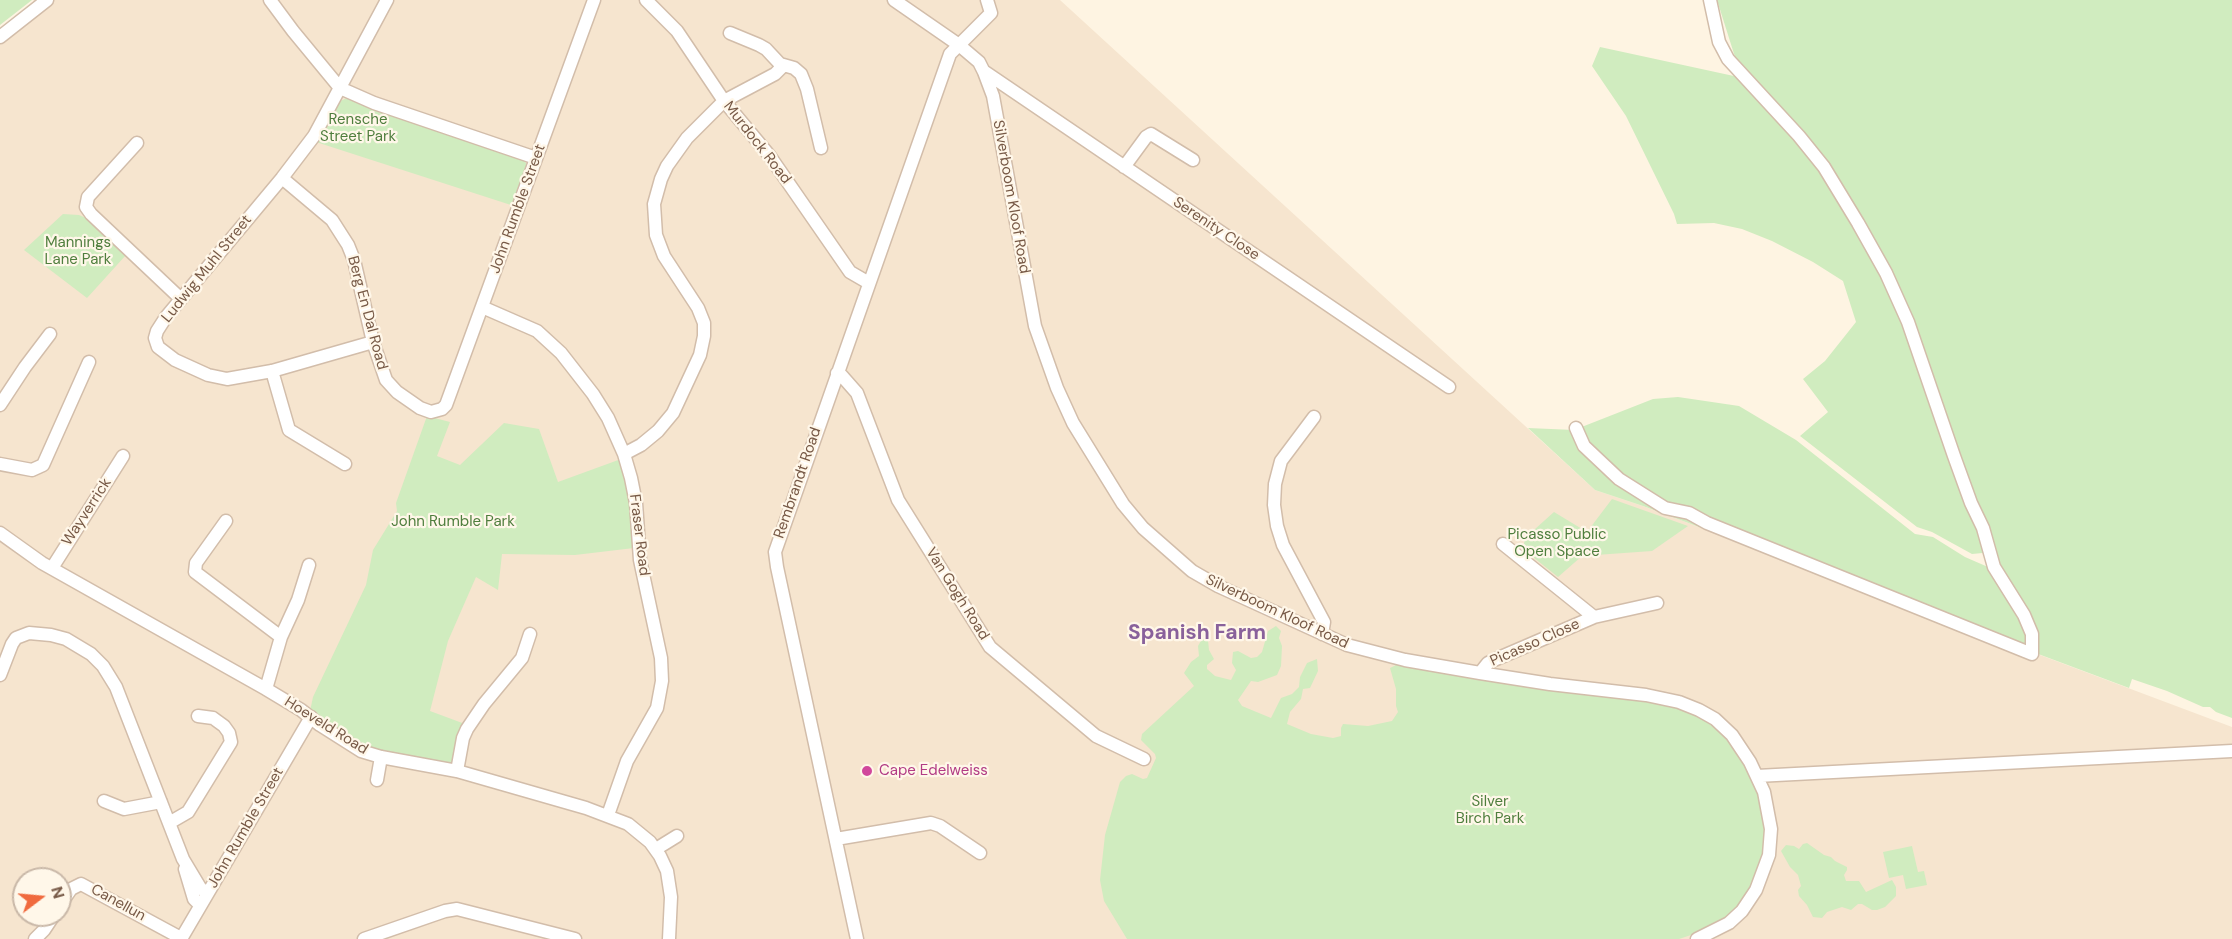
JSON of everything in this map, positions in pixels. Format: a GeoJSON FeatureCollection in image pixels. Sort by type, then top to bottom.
{"type":"FeatureCollection","features":[{"type":"Feature","properties":{"kind":"street"},"geometry":{"type":"LineString","coordinates":[[0,37],[46,0]]}},
{"type":"Feature","properties":{"kind":"street"},"geometry":{"type":"LineString","coordinates":[[270,0],[293,32],[340,88],[374,103],[536,158]]}},
{"type":"Feature","properties":{"kind":"street","name":"Ludwig Muhl Street"},"geometry":{"type":"LineString","coordinates":[[373,342],[237,379],[219,378],[191,368],[166,355],[156,344],[155,335],[314,136],[387,0]]}},
{"type":"Feature","properties":{"kind":"street","name":"John Rumble Street"},"geometry":{"type":"LineString","coordinates":[[435,412],[447,405],[594,0]]}},
{"type":"Feature","properties":{"kind":"street","name":"Murdock Road"},"geometry":{"type":"LineString","coordinates":[[646,0],[677,31],[724,101],[769,155],[850,272],[869,284]]}},
{"type":"Feature","properties":{"kind":"street","name":"Silverboom Kloof Road"},"geometry":{"type":"LineString","coordinates":[[894,0],[959,45],[979,62],[993,96],[1035,326],[1065,407],[1081,437],[1132,517],[1192,571],[1218,586],[1347,645],[1480,673],[1646,695],[1679,702],[1699,710],[1725,728],[1744,751],[1757,776],[1767,804],[1771,830],[1769,855],[1762,879],[1742,911],[1729,923],[1697,939]]}},
{"type":"Feature","properties":{"kind":"street","name":"Rembrandt Road"},"geometry":{"type":"LineString","coordinates":[[858,939],[775,558],[778,539],[950,54],[991,13],[987,0]]}},
{"type":"Feature","properties":{"kind":"street"},"geometry":{"type":"LineString","coordinates":[[1576,428],[1584,446],[1619,479],[1665,507],[1689,513],[1707,523],[2032,654],[2032,634],[2024,615],[1994,567],[1983,528],[1954,456],[1916,342],[1886,273],[1824,167],[1799,136],[1728,59],[1719,42],[1710,0]]}},
{"type":"Feature","properties":{"kind":"street"},"geometry":{"type":"LineString","coordinates":[[730,33],[766,49],[783,66],[794,68],[804,81],[821,148]]}},
{"type":"Feature","properties":{"kind":"street"},"geometry":{"type":"LineString","coordinates":[[764,78],[773,57]]}},
{"type":"Feature","properties":{"kind":"street"},"geometry":{"type":"LineString","coordinates":[[624,454],[641,445],[658,431],[673,413],[700,355],[705,329],[702,317],[664,256],[654,226],[654,204],[661,179],[687,138],[724,101],[775,74],[783,66]]}},
{"type":"Feature","properties":{"kind":"street","name":"Serenity Close"},"geometry":{"type":"LineString","coordinates":[[984,72],[1449,387]]}},
{"type":"Feature","properties":{"kind":"street"},"geometry":{"type":"LineString","coordinates":[[1124,166],[1146,137],[1151,134],[1193,160]]}},
{"type":"Feature","properties":{"kind":"street"},"geometry":{"type":"LineString","coordinates":[[137,143],[88,197],[86,207],[182,299]]}},
{"type":"Feature","properties":{"kind":"street","name":"Berg En Dal Road"},"geometry":{"type":"LineString","coordinates":[[282,178],[332,220],[348,246],[354,260],[373,342],[381,368],[391,387],[420,408],[435,412]]}},
{"type":"Feature","properties":{"kind":"street","name":"Fraser Road"},"geometry":{"type":"LineString","coordinates":[[482,307],[527,325],[554,345],[593,394],[608,418],[624,454],[635,497],[640,560],[661,658],[663,681],[657,708],[627,761],[609,815]]}},
{"type":"Feature","properties":{"kind":"street"},"geometry":{"type":"LineString","coordinates":[[0,405],[24,367],[50,334]]}},
{"type":"Feature","properties":{"kind":"street"},"geometry":{"type":"LineString","coordinates":[[0,464],[32,470],[43,465],[89,362]]}},
{"type":"Feature","properties":{"kind":"street"},"geometry":{"type":"LineString","coordinates":[[272,371],[289,430],[345,464]]}},
{"type":"Feature","properties":{"kind":"street","name":"Van Gogh Road"},"geometry":{"type":"LineString","coordinates":[[837,373],[857,393],[898,500],[990,647],[1096,736],[1144,759]]}},
{"type":"Feature","properties":{"kind":"street"},"geometry":{"type":"LineString","coordinates":[[1314,417],[1281,461],[1275,484],[1274,505],[1277,526],[1287,555],[1324,622],[1322,634]]}},
{"type":"Feature","properties":{"kind":"street","name":"Wayverrick"},"geometry":{"type":"LineString","coordinates":[[52,568],[123,456]]}},
{"type":"Feature","properties":{"kind":"street"},"geometry":{"type":"LineString","coordinates":[[226,521],[196,563],[195,572],[281,637]]}},
{"type":"Feature","properties":{"kind":"street","name":"Hoeveld Road"},"geometry":{"type":"LineString","coordinates":[[0,533],[52,568],[266,689],[361,750],[381,757],[457,771],[609,815],[636,829],[656,849],[667,871],[670,888],[669,939]]}},
{"type":"Feature","properties":{"kind":"street","name":"Picasso Close"},"geometry":{"type":"LineString","coordinates":[[1503,544],[1594,617]]}},
{"type":"Feature","properties":{"kind":"street"},"geometry":{"type":"LineString","coordinates":[[266,689],[281,637],[296,606],[309,564]]}},
{"type":"Feature","properties":{"kind":"street","name":"Picasso Close"},"geometry":{"type":"LineString","coordinates":[[1480,673],[1488,663],[1494,660],[1594,617],[1658,603]]}},
{"type":"Feature","properties":{"kind":"street"},"geometry":{"type":"LineString","coordinates":[[0,675],[16,638],[29,633],[66,639],[91,654],[103,666],[116,687],[183,859],[201,889],[208,892]]}},
{"type":"Feature","properties":{"kind":"street"},"geometry":{"type":"LineString","coordinates":[[457,771],[463,738],[467,729],[484,704],[522,658],[530,634]]}},
{"type":"Feature","properties":{"kind":"street"},"geometry":{"type":"LineString","coordinates":[[169,823],[188,812],[231,742],[227,729],[219,722],[207,716],[198,716]]}},
{"type":"Feature","properties":{"kind":"street","name":"John Rumble Street"},"geometry":{"type":"LineString","coordinates":[[181,939],[310,717]]}},
{"type":"Feature","properties":{"kind":"street"},"geometry":{"type":"LineString","coordinates":[[1757,776],[2232,751]]}},
{"type":"Feature","properties":{"kind":"street"},"geometry":{"type":"LineString","coordinates":[[377,780],[381,757]]}},
{"type":"Feature","properties":{"kind":"street"},"geometry":{"type":"LineString","coordinates":[[104,801],[124,809],[161,802]]}},
{"type":"Feature","properties":{"kind":"street"},"geometry":{"type":"LineString","coordinates":[[836,840],[931,823],[940,826],[980,853]]}},
{"type":"Feature","properties":{"kind":"street"},"geometry":{"type":"LineString","coordinates":[[656,849],[677,836]]}},
{"type":"Feature","properties":{"kind":"street"},"geometry":{"type":"LineString","coordinates":[[183,859],[194,899],[200,905]]}},
{"type":"Feature","properties":{"kind":"street","name":"Canellun"},"geometry":{"type":"LineString","coordinates":[[72,888],[81,884],[181,939]]}},
{"type":"Feature","properties":{"kind":"street"},"geometry":{"type":"LineString","coordinates":[[364,939],[457,909],[575,939]]}},
{"type":"Feature","properties":{"kind":"street"},"geometry":{"type":"LineString","coordinates":[[35,939],[46,927]]}},
{"type":"Feature","properties":{"kind":"shaded area"},"geometry":{"type":"Polygon","coordinates":[[[33,0],[1060,0],[1595,490],[2232,727],[2232,939],[0,939],[0,36],[38,5],[33,0]]]}},
{"type":"Feature","properties":{"kind":"green space"},"geometry":{"type":"Polygon","coordinates":[[[0,0],[32,0],[0,25],[0,0]]]}},
{"type":"Feature","properties":{"kind":"green space"},"geometry":{"type":"Polygon","coordinates":[[[1717,0],[2232,0],[2232,718],[2210,707],[2203,707],[2132,679],[2129,688],[1595,490],[1528,428],[1574,430],[1653,399],[1678,397],[1739,406],[1796,440],[1915,534],[1933,537],[1965,557],[1988,567],[2010,582],[1993,552],[1972,554],[1932,532],[1917,527],[1800,436],[1828,412],[1803,379],[1825,361],[1856,322],[1843,281],[1813,262],[1742,229],[1714,223],[1677,224],[1626,116],[1592,66],[1600,47],[1743,78],[1749,74],[1735,57],[1717,0]]]}},
{"type":"Feature","properties":{"kind":"green space","name":"Rensche Street Park"},"geometry":{"type":"Polygon","coordinates":[[[347,98],[521,158],[526,163],[527,169],[514,206],[316,142],[338,102],[347,98]]]}},
{"type":"Feature","properties":{"kind":"green space","name":"Mannings Lane Park"},"geometry":{"type":"Polygon","coordinates":[[[63,214],[86,218],[126,255],[87,298],[24,250],[63,214]]]}},
{"type":"Feature","properties":{"kind":"green space","name":"John Rumble Park"},"geometry":{"type":"Polygon","coordinates":[[[427,416],[450,422],[437,456],[460,465],[504,423],[539,429],[558,482],[621,459],[631,500],[634,548],[575,555],[502,554],[498,590],[476,577],[448,641],[430,711],[465,724],[453,761],[447,765],[382,753],[351,741],[310,711],[313,697],[366,585],[373,550],[397,511],[396,503],[427,416]]]}},
{"type":"Feature","properties":{"kind":"green space","name":"Picasso Public Open Space"},"geometry":{"type":"Polygon","coordinates":[[[1612,499],[1688,526],[1652,551],[1582,556],[1558,577],[1523,549],[1525,538],[1554,512],[1587,532],[1612,499]]]}},
{"type":"Feature","properties":{"kind":"green space","name":"Silver Birch Park"},"geometry":{"type":"Polygon","coordinates":[[[1276,626],[1281,631],[1279,638],[1282,646],[1281,666],[1277,675],[1258,682],[1251,681],[1238,700],[1242,706],[1271,718],[1281,698],[1292,694],[1299,687],[1300,677],[1307,663],[1317,659],[1318,671],[1310,688],[1303,689],[1301,699],[1290,712],[1287,724],[1311,734],[1333,738],[1341,736],[1343,724],[1368,726],[1392,721],[1398,712],[1396,689],[1390,668],[1400,663],[1526,686],[1661,701],[1708,720],[1729,740],[1751,771],[1764,809],[1766,846],[1749,895],[1729,917],[1700,932],[1679,939],[1127,939],[1104,901],[1100,880],[1105,835],[1120,782],[1132,774],[1143,779],[1147,778],[1156,758],[1141,740],[1142,734],[1194,686],[1184,673],[1191,662],[1199,656],[1198,646],[1202,639],[1208,640],[1209,650],[1214,659],[1207,665],[1207,669],[1215,676],[1231,680],[1236,670],[1232,663],[1233,652],[1238,651],[1251,658],[1257,657],[1262,652],[1268,631],[1276,626]]]}},
{"type":"Feature","properties":{"kind":"green space"},"geometry":{"type":"Polygon","coordinates":[[[1807,843],[1847,867],[1844,875],[1846,881],[1859,881],[1866,892],[1892,880],[1896,887],[1896,896],[1885,907],[1877,910],[1858,904],[1851,910],[1842,907],[1827,912],[1822,918],[1813,917],[1799,896],[1798,890],[1801,886],[1798,875],[1790,867],[1781,851],[1786,845],[1799,849],[1807,843]]]}},
{"type":"Feature","properties":{"kind":"green space"},"geometry":{"type":"Polygon","coordinates":[[[1912,846],[1918,872],[1924,871],[1927,885],[1906,889],[1903,875],[1889,878],[1883,852],[1912,846]]]}},
{"type":"Feature","properties":{"kind":"place","name":"Cape Edelweiss"},"geometry":{"type":"Point","coordinates":[867,771]}},
{"type":"Feature","properties":{"kind":"district","name":"Spanish Farm"},"geometry":{"type":"Point","coordinates":[1197,633]}}]}
